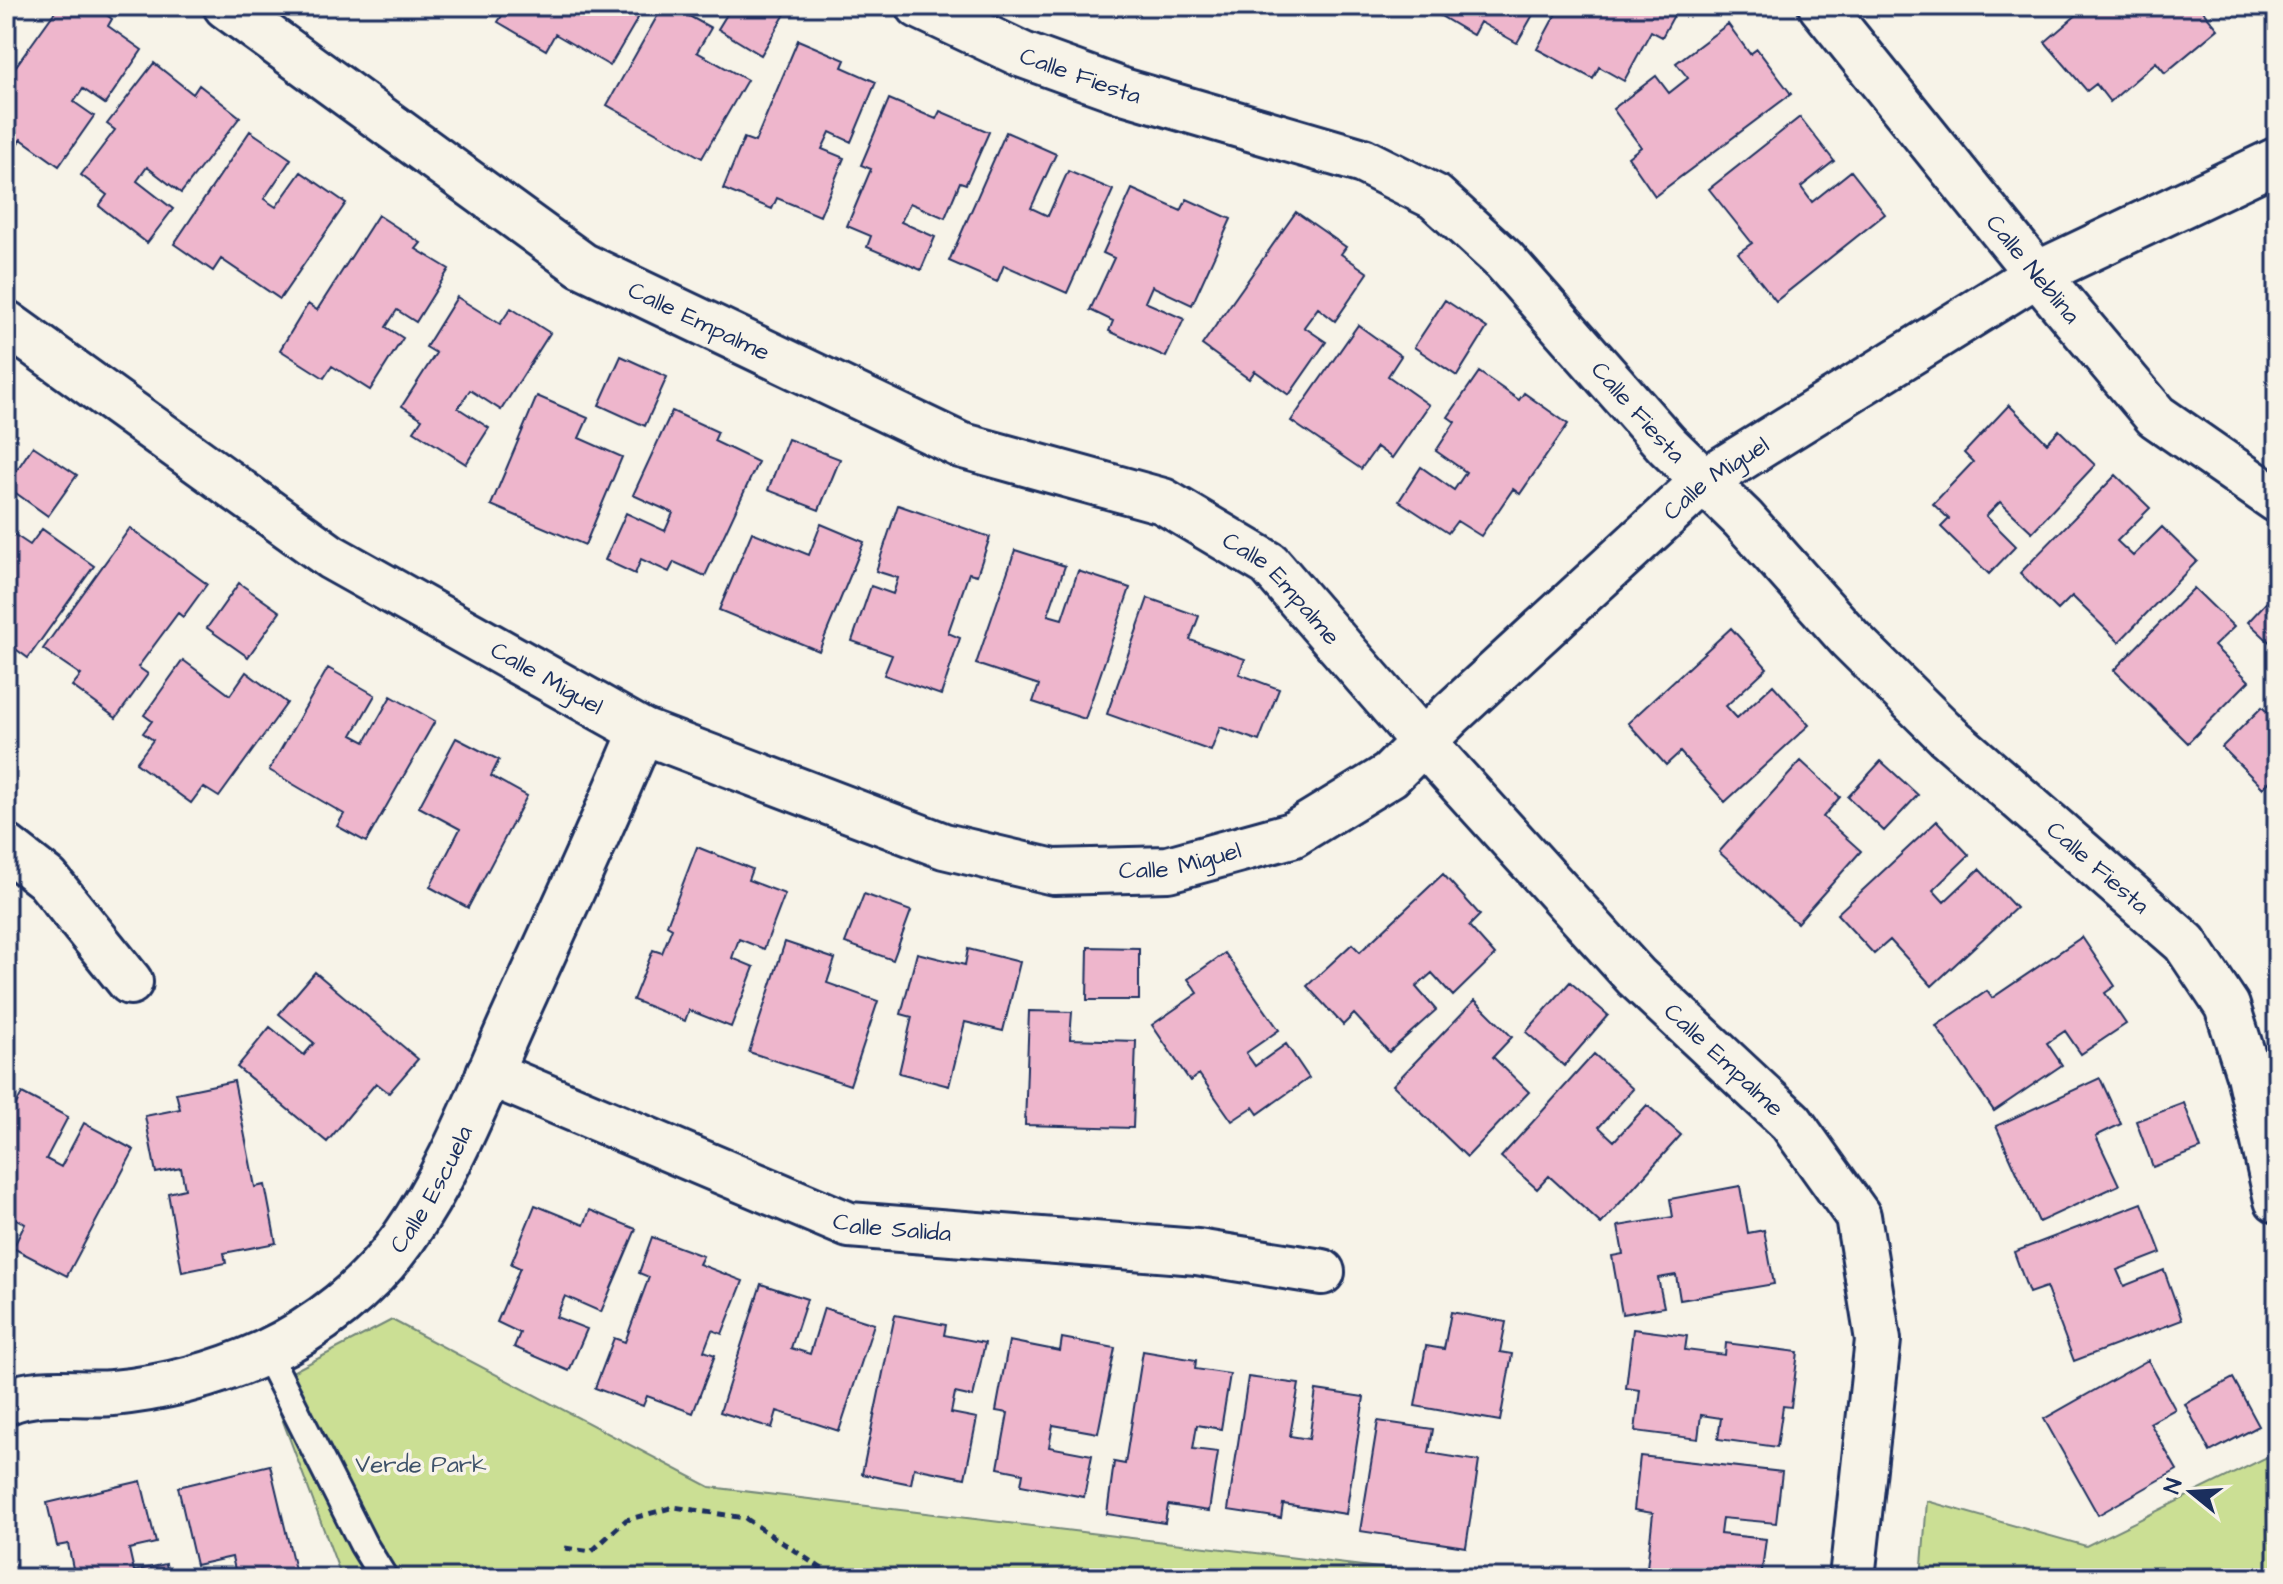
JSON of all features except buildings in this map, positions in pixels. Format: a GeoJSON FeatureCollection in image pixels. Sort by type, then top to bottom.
{"type":"FeatureCollection","features":[{"type":"Feature","properties":{"kind":"street","name":"Calle Empalme"},"geometry":{"type":"LineString","coordinates":[[226,6],[582,265],[960,445],[1163,501],[1269,564],[1423,742],[1636,977],[1791,1122],[1858,1216],[1878,1340],[1852,1578]]}},
{"type":"Feature","properties":{"kind":"street","name":"Calle Fiesta"},"geometry":{"type":"LineString","coordinates":[[919,6],[1023,55],[1123,91],[1363,161],[1435,197],[1504,260],[1667,445],[1743,519],[1850,639],[1948,736],[2185,943],[2227,1006],[2249,1075],[2277,1200]]}},
{"type":"Feature","properties":{"kind":"street","name":"Calle Neblina"},"geometry":{"type":"LineString","coordinates":[[1821,6],[2156,416],[2277,500]]}},
{"type":"Feature","properties":{"kind":"street","name":"Calle Miguel"},"geometry":{"type":"LineString","coordinates":[[6,323],[331,557],[642,731],[944,846],[1054,872],[1168,869],[1292,835],[1390,775],[1704,481],[2037,274],[2277,160]]}},
{"type":"Feature","properties":{"kind":"street","name":"Calle Escuela"},"geometry":{"type":"LineString","coordinates":[[6,1402],[26,1394],[114,1393],[206,1375],[266,1352],[319,1322],[359,1290],[402,1240],[435,1186],[642,731]]}},
{"type":"Feature","properties":{"kind":"street"},"geometry":{"type":"LineString","coordinates":[[6,847],[47,879],[130,982]]}},
{"type":"Feature","properties":{"kind":"street","name":"Calle Salida"},"geometry":{"type":"LineString","coordinates":[[489,1073],[849,1225],[1197,1252],[1322,1272]]}},
{"type":"Feature","properties":{"kind":"lane"},"geometry":{"type":"LineString","coordinates":[[266,1352],[363,1544],[384,1578]]}},
{"type":"Feature","properties":{"kind":"path"},"geometry":{"type":"LineString","coordinates":[[565,1548],[591,1552],[626,1520],[674,1507],[745,1518],[836,1578]]}},
{"type":"Feature","properties":{"kind":"green space","name":"Verde Park"},"geometry":{"type":"Polygon","coordinates":[[[392,1320],[710,1487],[1462,1578],[342,1578],[269,1384],[392,1320]]]}},
{"type":"Feature","properties":{"kind":"green space"},"geometry":{"type":"Polygon","coordinates":[[[2277,1452],[2277,1578],[1921,1578],[1927,1501],[2086,1546],[2277,1452]]]}}]}
